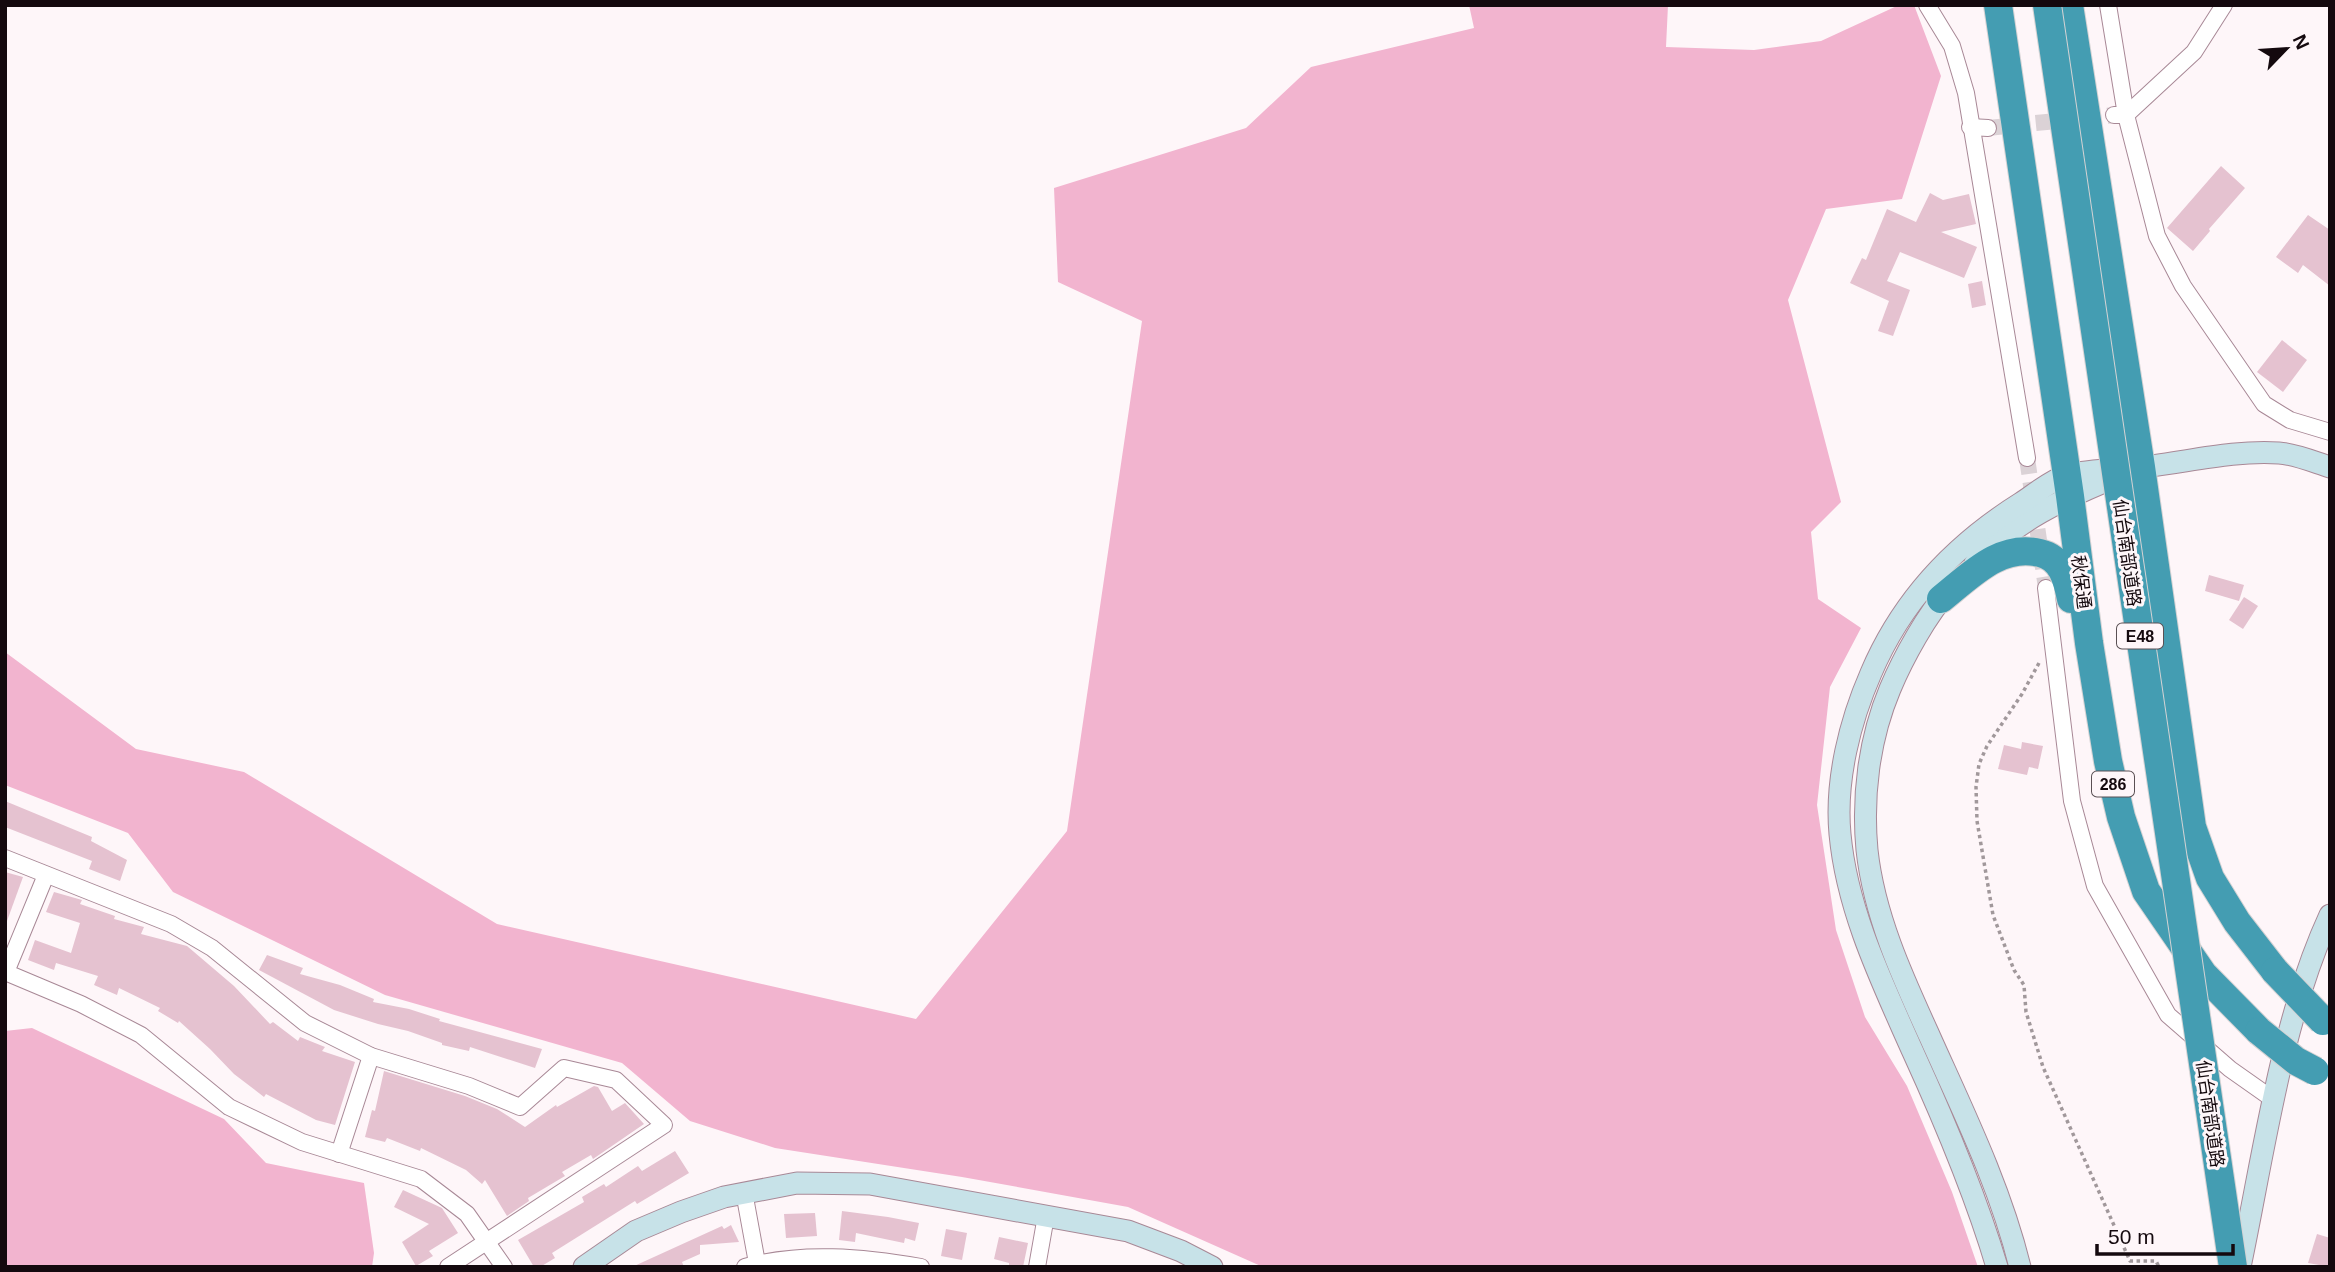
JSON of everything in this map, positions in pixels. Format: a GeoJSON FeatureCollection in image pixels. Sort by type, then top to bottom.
{"type":"FeatureCollection","features":[{"type":"Feature","properties":{"kind":"highway","name":"秋保通"},"geometry":{"type":"LineString","coordinates":[[1997,5],[2089,643],[2120,817],[2146,891],[2203,974],[2259,1031],[2296,1061],[2322,1076]]}},
{"type":"Feature","properties":{"kind":"highway","name":"仙台南部道路"},"geometry":{"type":"LineString","coordinates":[[2046,5],[2233,1267]]}},
{"type":"Feature","properties":{"kind":"highway"},"geometry":{"type":"LineString","coordinates":[[2069,5],[2141,467],[2192,827],[2210,878],[2237,922],[2275,971],[2326,1024]]}},
{"type":"Feature","properties":{"kind":"highway"},"geometry":{"type":"LineString","coordinates":[[1941,599],[1988,562],[2009,552],[2027,549],[2050,555],[2064,571],[2090,705],[2104,737]]}},
{"type":"Feature","properties":{"kind":"street"},"geometry":{"type":"LineString","coordinates":[[1927,5],[1952,46],[1966,93],[2027,458]]}},
{"type":"Feature","properties":{"kind":"street"},"geometry":{"type":"LineString","coordinates":[[2108,5],[2120,115],[2157,236],[2183,286],[2264,404],[2312,428],[2330,432]]}},
{"type":"Feature","properties":{"kind":"street"},"geometry":{"type":"LineString","coordinates":[[2120,115],[2194,52],[2224,5]]}},
{"type":"Feature","properties":{"kind":"street"},"geometry":{"type":"LineString","coordinates":[[1970,127],[1988,128]]}},
{"type":"Feature","properties":{"kind":"street"},"geometry":{"type":"LineString","coordinates":[[1997,1267],[1981,1211],[1859,923],[1846,879],[1840,832],[1841,786],[1858,702],[1900,615],[1928,580],[1961,546],[2004,514],[2068,486],[2141,467],[2235,453],[2281,453],[2330,467]]}},
{"type":"Feature","properties":{"kind":"street"},"geometry":{"type":"LineString","coordinates":[[2020,1267],[2011,1230],[1980,1150],[1897,965],[1878,905],[1867,851],[1865,804],[1879,715],[1900,665],[1941,599],[1992,546],[2068,486]]}},
{"type":"Feature","properties":{"kind":"street"},"geometry":{"type":"LineString","coordinates":[[2046,588],[2072,801],[2095,886],[2168,1015],[2230,1069],[2273,1100]]}},
{"type":"Feature","properties":{"kind":"street"},"geometry":{"type":"LineString","coordinates":[[5,858],[172,924],[212,948],[305,1023],[371,1056],[469,1086],[520,1107],[564,1068],[616,1080],[664,1125],[448,1267]]}},
{"type":"Feature","properties":{"kind":"street"},"geometry":{"type":"LineString","coordinates":[[46,875],[6,972],[81,1004],[141,1035],[229,1107],[302,1142],[421,1179],[467,1214],[504,1267]]}},
{"type":"Feature","properties":{"kind":"street"},"geometry":{"type":"LineString","coordinates":[[2240,1267],[2273,1100],[2315,948],[2330,915]]}},
{"type":"Feature","properties":{"kind":"street"},"geometry":{"type":"LineString","coordinates":[[338,1154],[371,1056]]}},
{"type":"Feature","properties":{"kind":"street"},"geometry":{"type":"LineString","coordinates":[[584,1267],[636,1231],[711,1200],[797,1183],[870,1184],[1128,1231],[1181,1251],[1212,1267]]}},
{"type":"Feature","properties":{"kind":"street"},"geometry":{"type":"LineString","coordinates":[[744,1192],[751,1265],[820,1256],[845,1262],[921,1267]]}},
{"type":"Feature","properties":{"kind":"street"},"geometry":{"type":"LineString","coordinates":[[1037,1267],[1046,1216]]}},
{"type":"Feature","properties":{"kind":"path"},"geometry":{"type":"LineString","coordinates":[[2053,645],[1987,746],[1979,764],[1976,787],[1977,821],[1986,877],[1993,915],[2014,970],[2024,985],[2026,1012],[2055,1097],[2130,1261],[2156,1261],[2159,1267]]}},
{"type":"Feature","properties":{"kind":"shaded area"},"geometry":{"type":"Polygon","coordinates":[[[1469,5],[1668,5],[1666,47],[1754,50],[1821,41],[1899,5],[1914,5],[1941,76],[1902,199],[1826,209],[1788,300],[1841,502],[1811,532],[1818,599],[1861,628],[1830,687],[1817,805],[1836,930],[1865,1017],[1907,1086],[1952,1192],[1978,1267],[1263,1267],[1128,1207],[962,1177],[775,1148],[690,1121],[622,1063],[385,995],[173,892],[128,833],[5,785],[5,652],[136,749],[244,772],[497,924],[916,1019],[1067,831],[1142,321],[1058,282],[1054,188],[1246,128],[1311,67],[1474,28],[1469,5]]]}},
{"type":"Feature","properties":{"kind":"shaded area"},"geometry":{"type":"Polygon","coordinates":[[[32,1028],[224,1119],[266,1163],[364,1183],[374,1253],[372,1267],[5,1267],[5,1031],[32,1028]]]}},
{"type":"Feature","properties":{"kind":"building"},"geometry":{"type":"Polygon","coordinates":[[[2221,166],[2245,188],[2193,251],[2167,228],[2221,166]]]}},
{"type":"Feature","properties":{"kind":"building"},"geometry":{"type":"Polygon","coordinates":[[[1930,193],[1943,200],[1969,194],[1976,224],[1941,232],[1977,247],[1964,278],[1900,252],[1887,281],[1910,290],[1893,336],[1878,331],[1889,301],[1850,283],[1862,258],[1866,260],[1887,209],[1916,222],[1930,193]]]}},
{"type":"Feature","properties":{"kind":"building"},"geometry":{"type":"Polygon","coordinates":[[[2308,215],[2330,230],[2330,286],[2303,265],[2298,273],[2276,257],[2308,215]]]}},
{"type":"Feature","properties":{"kind":"building"},"geometry":{"type":"Polygon","coordinates":[[[1982,281],[1986,305],[1972,308],[1968,284],[1982,281]]]}},
{"type":"Feature","properties":{"kind":"building"},"geometry":{"type":"Polygon","coordinates":[[[2282,340],[2307,360],[2283,392],[2257,372],[2282,340]]]}},
{"type":"Feature","properties":{"kind":"building"},"geometry":{"type":"Polygon","coordinates":[[[2209,575],[2244,585],[2239,601],[2205,591],[2209,575]]]}},
{"type":"Feature","properties":{"kind":"building"},"geometry":{"type":"Polygon","coordinates":[[[2244,597],[2258,606],[2243,629],[2229,620],[2244,597]]]}},
{"type":"Feature","properties":{"kind":"building"},"geometry":{"type":"Polygon","coordinates":[[[2022,742],[2043,746],[2038,769],[2029,767],[2027,775],[1998,769],[2004,745],[2021,749],[2022,742]]]}},
{"type":"Feature","properties":{"kind":"building"},"geometry":{"type":"Polygon","coordinates":[[[5,801],[92,837],[91,841],[127,860],[120,881],[89,869],[92,861],[5,827],[5,801]]]}},
{"type":"Feature","properties":{"kind":"building"},"geometry":{"type":"Polygon","coordinates":[[[5,872],[23,877],[7,921],[5,921],[5,872]]]}},
{"type":"Feature","properties":{"kind":"building"},"geometry":{"type":"Polygon","coordinates":[[[54,892],[82,900],[80,904],[115,916],[114,919],[144,927],[141,934],[187,946],[234,986],[270,1024],[273,1022],[298,1041],[300,1037],[325,1047],[322,1051],[355,1062],[335,1125],[316,1120],[266,1094],[264,1097],[234,1074],[179,1021],[178,1023],[158,1011],[160,1008],[119,988],[117,995],[94,985],[98,976],[56,963],[54,970],[28,960],[35,940],[71,953],[80,923],[46,912],[54,892]]]}},
{"type":"Feature","properties":{"kind":"building"},"geometry":{"type":"Polygon","coordinates":[[[267,955],[303,968],[300,974],[340,985],[374,999],[373,1002],[409,1009],[440,1019],[439,1021],[542,1049],[535,1068],[470,1047],[469,1051],[442,1045],[408,1031],[334,1010],[259,970],[267,955]]]}},
{"type":"Feature","properties":{"kind":"building"},"geometry":{"type":"Polygon","coordinates":[[[384,1071],[465,1096],[497,1109],[525,1127],[556,1105],[557,1107],[594,1086],[598,1087],[612,1111],[625,1103],[644,1124],[593,1159],[591,1155],[562,1172],[565,1176],[528,1198],[529,1201],[507,1216],[485,1180],[482,1184],[466,1170],[421,1148],[420,1151],[387,1138],[385,1142],[365,1137],[372,1110],[375,1111],[384,1071]]]}},
{"type":"Feature","properties":{"kind":"building"},"geometry":{"type":"Polygon","coordinates":[[[675,1151],[689,1173],[637,1204],[635,1201],[552,1253],[555,1258],[540,1267],[534,1267],[518,1240],[584,1202],[582,1197],[604,1184],[606,1187],[638,1166],[642,1171],[675,1151]]]}},
{"type":"Feature","properties":{"kind":"building"},"geometry":{"type":"Polygon","coordinates":[[[403,1190],[442,1208],[458,1233],[429,1251],[433,1256],[416,1266],[402,1242],[429,1224],[394,1207],[403,1190]]]}},
{"type":"Feature","properties":{"kind":"building"},"geometry":{"type":"Polygon","coordinates":[[[842,1211],[919,1223],[915,1241],[905,1238],[904,1243],[856,1233],[855,1242],[839,1240],[842,1211]]]}},
{"type":"Feature","properties":{"kind":"building"},"geometry":{"type":"Polygon","coordinates":[[[815,1213],[817,1236],[786,1238],[784,1214],[815,1213]]]}},
{"type":"Feature","properties":{"kind":"building"},"geometry":{"type":"Polygon","coordinates":[[[731,1225],[739,1242],[700,1245],[700,1254],[682,1262],[684,1267],[632,1267],[722,1226],[724,1229],[731,1225]]]}},
{"type":"Feature","properties":{"kind":"building"},"geometry":{"type":"Polygon","coordinates":[[[946,1229],[967,1233],[962,1260],[941,1256],[946,1229]]]}},
{"type":"Feature","properties":{"kind":"building"},"geometry":{"type":"Polygon","coordinates":[[[2317,1234],[2330,1238],[2330,1267],[2308,1263],[2317,1234]]]}},
{"type":"Feature","properties":{"kind":"building"},"geometry":{"type":"Polygon","coordinates":[[[999,1237],[1028,1243],[1023,1267],[1009,1267],[1009,1263],[994,1259],[999,1237]]]}},
{"type":"Feature","properties":{"kind":"tunnel"},"geometry":{"type":"LineString","coordinates":[[1988,128],[2114,115]]}},
{"type":"Feature","properties":{"kind":"tunnel"},"geometry":{"type":"LineString","coordinates":[[2027,458],[2046,588]]}}]}
